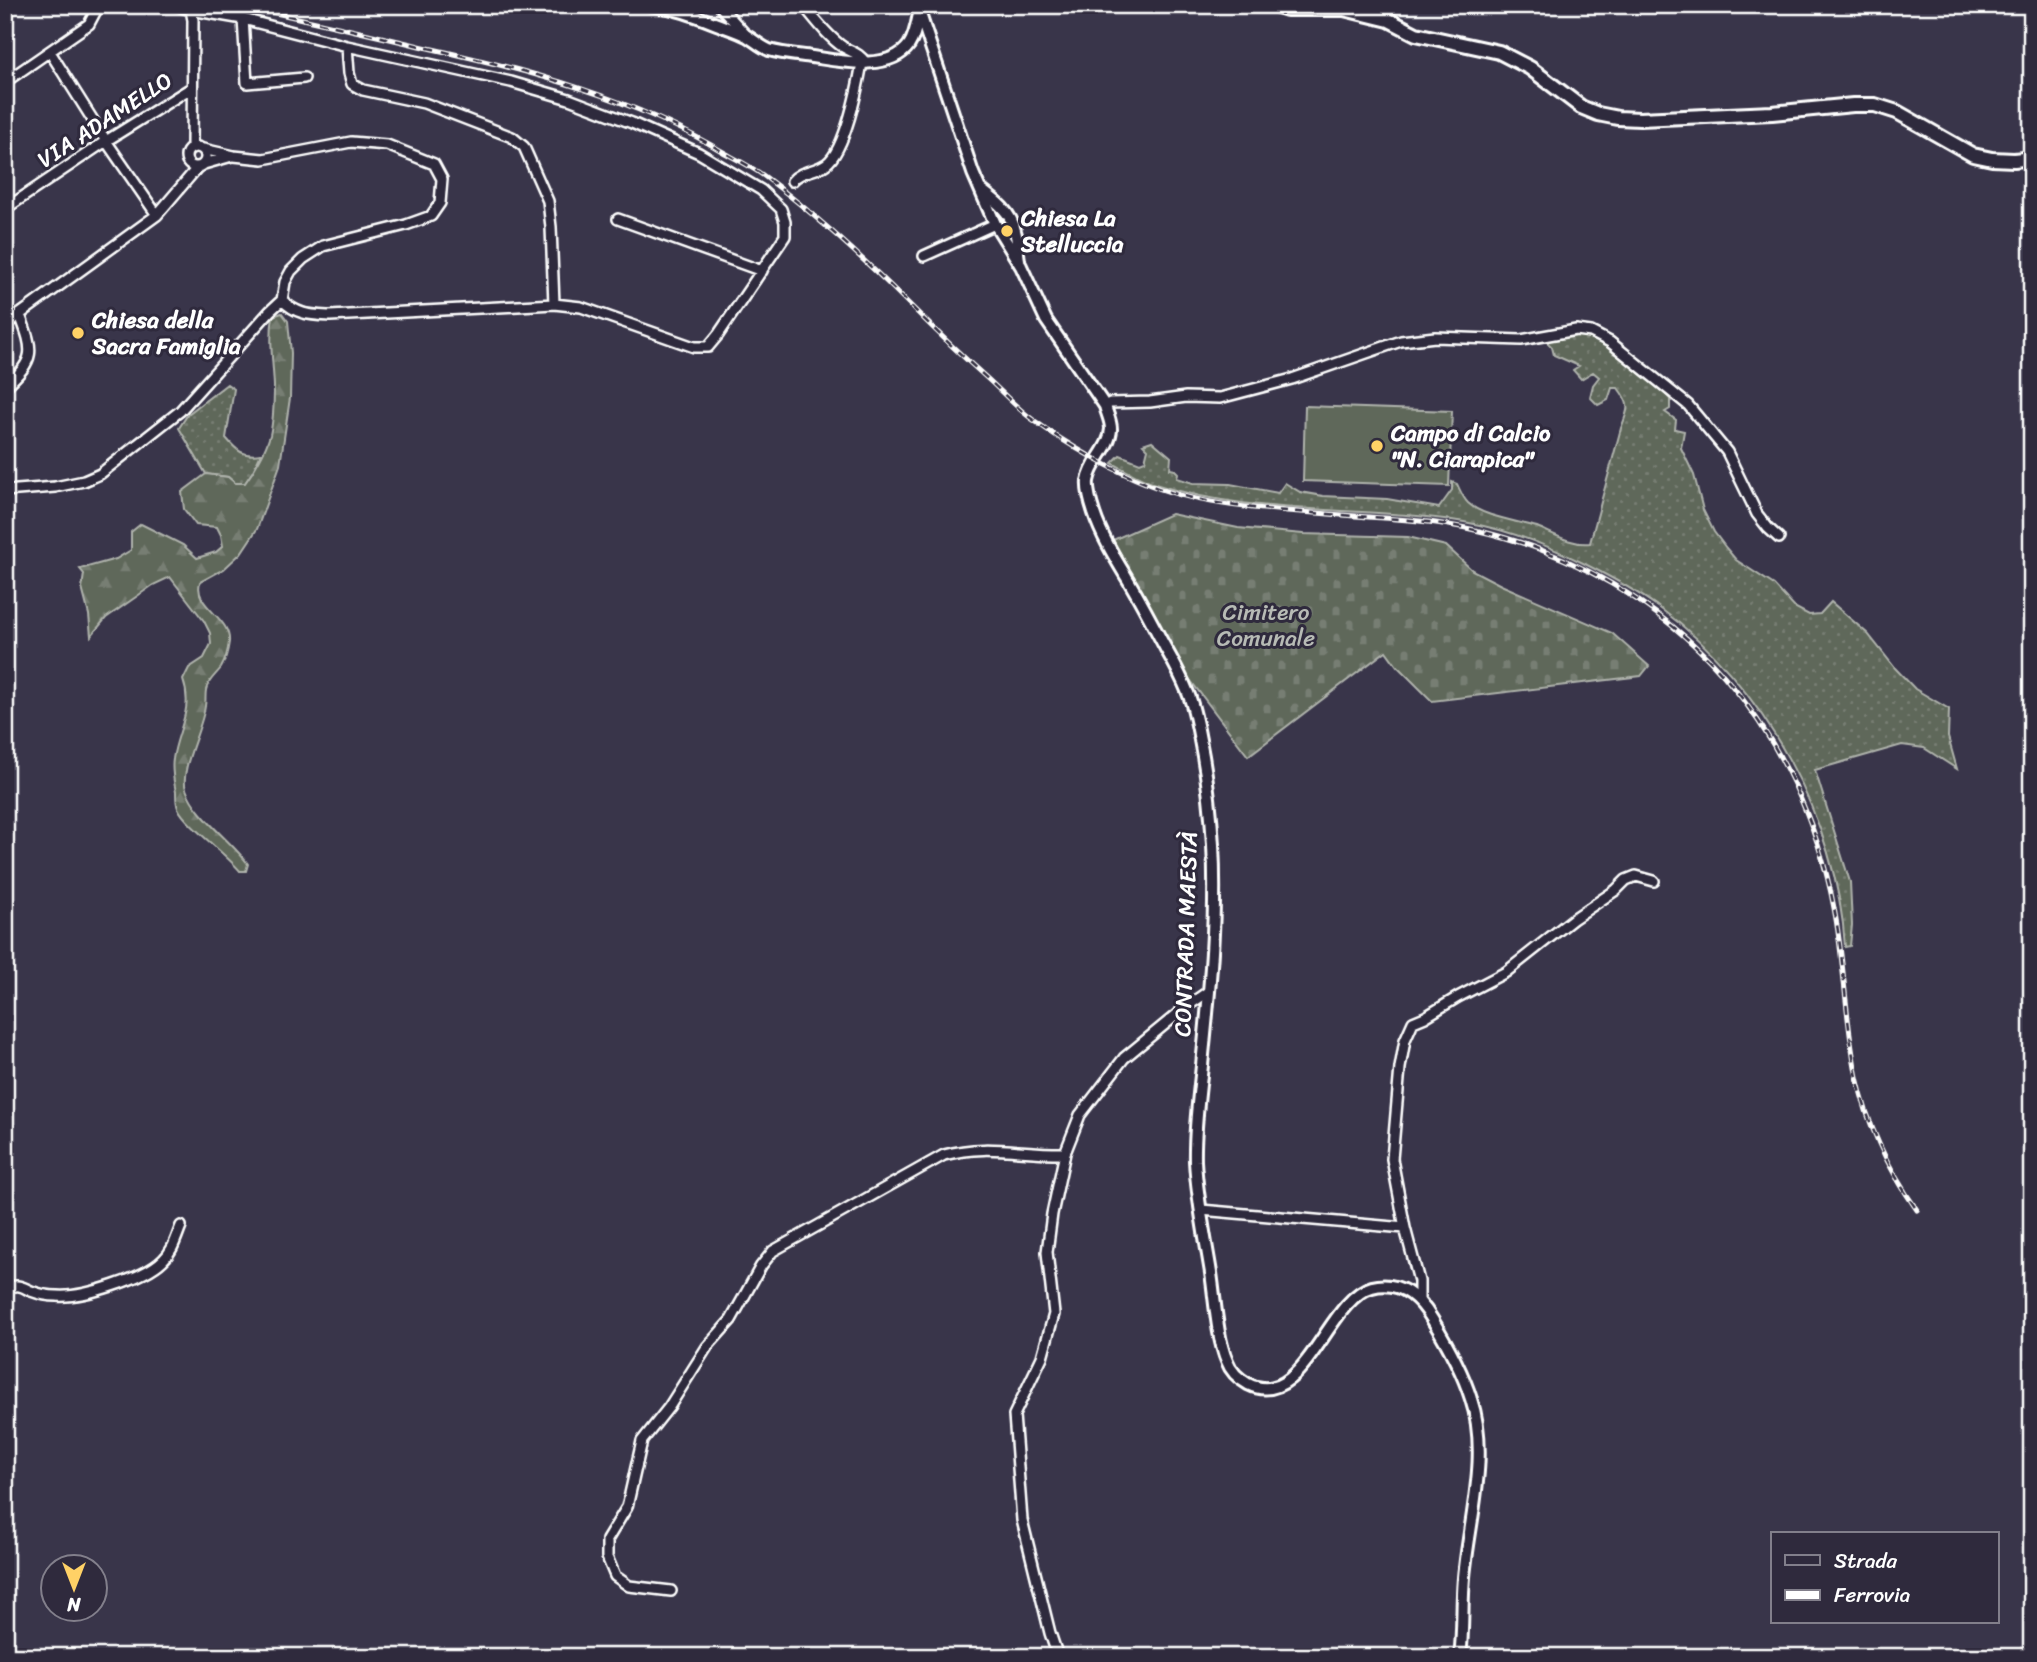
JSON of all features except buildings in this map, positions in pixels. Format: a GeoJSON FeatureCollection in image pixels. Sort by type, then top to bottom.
{"type":"FeatureCollection","features":[{"type":"Feature","properties":{"kind":"main road"},"geometry":{"type":"LineString","coordinates":[[1281,7],[1344,9],[1388,20],[1416,34],[1499,51],[1531,68],[1581,107],[1598,114],[1640,119],[1875,105],[1897,112],[1973,155],[2003,160],[2032,158]]}},
{"type":"Feature","properties":{"kind":"street"},"geometry":{"type":"LineString","coordinates":[[5,82],[89,24],[99,5]]}},
{"type":"Feature","properties":{"kind":"street"},"geometry":{"type":"LineString","coordinates":[[174,5],[511,82],[569,99],[699,153],[761,190],[781,209],[785,222],[785,236],[708,347],[694,347],[581,307],[554,304],[330,316],[292,309],[282,300]]}},
{"type":"Feature","properties":{"kind":"street"},"geometry":{"type":"LineString","coordinates":[[649,5],[674,8],[747,36]]}},
{"type":"Feature","properties":{"kind":"street"},"geometry":{"type":"LineString","coordinates":[[719,5],[756,44],[773,51],[864,63],[894,57],[909,45],[914,35],[918,8]]}},
{"type":"Feature","properties":{"kind":"street"},"geometry":{"type":"LineString","coordinates":[[792,181],[797,176],[827,164],[839,148],[864,63],[859,54],[832,37],[803,5]]}},
{"type":"Feature","properties":{"kind":"street"},"geometry":{"type":"LineString","coordinates":[[918,8],[980,189],[995,223],[1021,266],[1046,320],[1105,406],[1110,403],[1186,397],[1220,398],[1292,379],[1401,341],[1436,337],[1521,340],[1576,330],[1591,332],[1610,342],[1688,405],[1727,452],[1757,514],[1779,538]]}},
{"type":"Feature","properties":{"kind":"street"},"geometry":{"type":"LineString","coordinates":[[191,10],[192,147]]}},
{"type":"Feature","properties":{"kind":"street"},"geometry":{"type":"LineString","coordinates":[[243,19],[247,83],[304,78]]}},
{"type":"Feature","properties":{"kind":"street"},"geometry":{"type":"LineString","coordinates":[[909,45],[923,48],[933,54]]}},
{"type":"Feature","properties":{"kind":"street"},"geometry":{"type":"LineString","coordinates":[[347,46],[352,84],[363,90],[424,103],[512,137],[524,147],[548,201],[554,304]]}},
{"type":"Feature","properties":{"kind":"street"},"geometry":{"type":"LineString","coordinates":[[50,52],[157,215]]}},
{"type":"Feature","properties":{"kind":"street","name":"VIA ADAMELLO"},"geometry":{"type":"LineString","coordinates":[[5,209],[191,88]]}},
{"type":"Feature","properties":{"kind":"street"},"geometry":{"type":"LineString","coordinates":[[5,491],[55,487],[84,481],[100,474],[180,411],[282,300],[285,282],[303,259],[323,246],[406,225],[430,216],[440,203],[442,179],[433,163],[387,145],[352,142],[263,159],[234,156],[198,146],[192,147],[186,154],[197,165]]}},
{"type":"Feature","properties":{"kind":"street"},"geometry":{"type":"LineString","coordinates":[[5,325],[157,215],[206,155],[204,149]]}},
{"type":"Feature","properties":{"kind":"street"},"geometry":{"type":"LineString","coordinates":[[197,165],[234,156]]}},
{"type":"Feature","properties":{"kind":"street"},"geometry":{"type":"LineString","coordinates":[[980,189],[997,201],[1010,217],[1016,232],[1021,266]]}},
{"type":"Feature","properties":{"kind":"street"},"geometry":{"type":"LineString","coordinates":[[618,219],[762,271]]}},
{"type":"Feature","properties":{"kind":"street"},"geometry":{"type":"LineString","coordinates":[[924,256],[995,223]]}},
{"type":"Feature","properties":{"kind":"street"},"geometry":{"type":"LineString","coordinates":[[5,387],[18,376],[31,354],[28,337],[19,315]]}},
{"type":"Feature","properties":{"kind":"street","name":"CONTRADA MAESTÀ"},"geometry":{"type":"LineString","coordinates":[[1105,406],[1111,432],[1088,479],[1094,514],[1189,694],[1207,778],[1213,848],[1213,911],[1195,1161],[1227,1363],[1238,1379],[1256,1388],[1269,1390],[1284,1384],[1343,1310],[1356,1296],[1369,1288],[1388,1285],[1419,1300]]}},
{"type":"Feature","properties":{"kind":"street"},"geometry":{"type":"LineString","coordinates":[[1460,1657],[1464,1573],[1476,1482],[1478,1427],[1472,1401],[1456,1359],[1419,1300],[1419,1281],[1405,1228],[1392,1159],[1405,1040],[1413,1022],[1506,972],[1626,880],[1636,876],[1654,881]]}},
{"type":"Feature","properties":{"kind":"street"},"geometry":{"type":"LineString","coordinates":[[1058,1657],[1022,1520],[1014,1415],[1042,1357],[1054,1314],[1047,1252],[1065,1153],[1080,1115],[1124,1058],[1209,991]]}},
{"type":"Feature","properties":{"kind":"street"},"geometry":{"type":"LineString","coordinates":[[671,1591],[629,1586],[615,1576],[607,1557],[607,1540],[627,1507],[642,1441],[669,1407],[708,1347],[731,1320],[761,1266],[773,1251],[944,1155],[981,1148],[1042,1154],[1065,1153]]}},
{"type":"Feature","properties":{"kind":"street"},"geometry":{"type":"LineString","coordinates":[[1201,1210],[1405,1228]]}},
{"type":"Feature","properties":{"kind":"street"},"geometry":{"type":"LineString","coordinates":[[5,1289],[18,1285],[32,1292],[69,1297],[137,1276],[154,1268],[165,1258],[173,1247],[181,1226]]}},
{"type":"Feature","properties":{"kind":"green space"},"geometry":{"type":"Polygon","coordinates":[[[282,313],[288,321],[291,353],[290,398],[280,465],[257,529],[241,553],[224,569],[200,582],[199,591],[224,626],[229,642],[221,668],[207,687],[203,715],[188,760],[186,789],[206,819],[248,864],[246,871],[240,871],[182,815],[176,802],[172,763],[186,711],[183,680],[189,668],[204,658],[211,644],[210,633],[204,621],[170,577],[153,585],[106,618],[91,636],[82,588],[84,574],[80,569],[116,559],[131,550],[131,532],[141,524],[183,545],[197,558],[216,552],[223,546],[217,527],[196,525],[184,509],[182,492],[206,474],[228,477],[235,483],[245,483],[259,460],[270,435],[273,417],[273,316],[282,313]]]}},
{"type":"Feature","properties":{"kind":"green space"},"geometry":{"type":"Polygon","coordinates":[[[1568,334],[1582,336],[1610,348],[1637,367],[1670,399],[1670,409],[1665,412],[1676,420],[1675,429],[1684,431],[1681,448],[1694,475],[1703,510],[1714,532],[1736,560],[1774,585],[1794,607],[1809,615],[1820,614],[1831,602],[1868,634],[1915,689],[1949,709],[1948,737],[1957,769],[1924,748],[1902,745],[1815,770],[1850,882],[1850,946],[1845,947],[1839,900],[1828,852],[1811,805],[1789,759],[1732,675],[1698,640],[1643,596],[1569,556],[1495,529],[1425,517],[1231,501],[1155,484],[1112,463],[1120,455],[1140,463],[1145,461],[1148,449],[1143,444],[1152,441],[1171,457],[1170,469],[1178,473],[1177,478],[1193,483],[1230,484],[1278,493],[1285,483],[1300,492],[1323,496],[1387,499],[1439,508],[1452,490],[1452,482],[1457,484],[1468,503],[1482,512],[1537,527],[1569,541],[1590,543],[1627,407],[1618,388],[1612,388],[1608,400],[1598,405],[1590,397],[1593,385],[1599,377],[1593,372],[1581,379],[1573,370],[1579,366],[1554,355],[1552,347],[1543,338],[1568,334]]]}},
{"type":"Feature","properties":{"kind":"green space"},"geometry":{"type":"Polygon","coordinates":[[[227,384],[234,389],[226,438],[241,452],[249,455],[261,454],[245,483],[235,483],[228,477],[206,474],[179,428],[188,414],[227,384]]]}},
{"type":"Feature","properties":{"kind":"green space","name":"Campo di Calcio \"N. Ciarapica\""},"geometry":{"type":"Polygon","coordinates":[[[1305,406],[1452,411],[1449,486],[1303,481],[1305,406]]]}},
{"type":"Feature","properties":{"kind":"green space","name":"Cimitero Comunale"},"geometry":{"type":"Polygon","coordinates":[[[1171,514],[1238,528],[1303,534],[1408,537],[1446,546],[1472,570],[1612,633],[1649,666],[1641,676],[1432,701],[1386,651],[1248,756],[1181,668],[1113,540],[1171,514]]]}},
{"type":"Feature","properties":{"kind":"railway"},"geometry":{"type":"LineString","coordinates":[[240,5],[543,77],[618,102],[690,134],[755,170],[802,206],[856,253],[1026,415],[1104,464],[1150,485],[1215,503],[1420,521],[1475,530],[1545,551],[1611,583],[1642,603],[1671,625],[1724,676],[1763,728],[1794,785],[1818,845],[1834,908],[1850,1035],[1861,1095],[1880,1146],[1917,1210]]}},
{"type":"Feature","properties":{"kind":"place","name":"Chiesa La Stelluccia"},"geometry":{"type":"Point","coordinates":[1007,231]}},
{"type":"Feature","properties":{"kind":"place","name":"Chiesa della Sacra Famiglia"},"geometry":{"type":"Point","coordinates":[78,333]}},
{"type":"Feature","properties":{"kind":"place","name":"Campo di Calcio \"N. Ciarapica\""},"geometry":{"type":"Point","coordinates":[1377,446]}}]}
